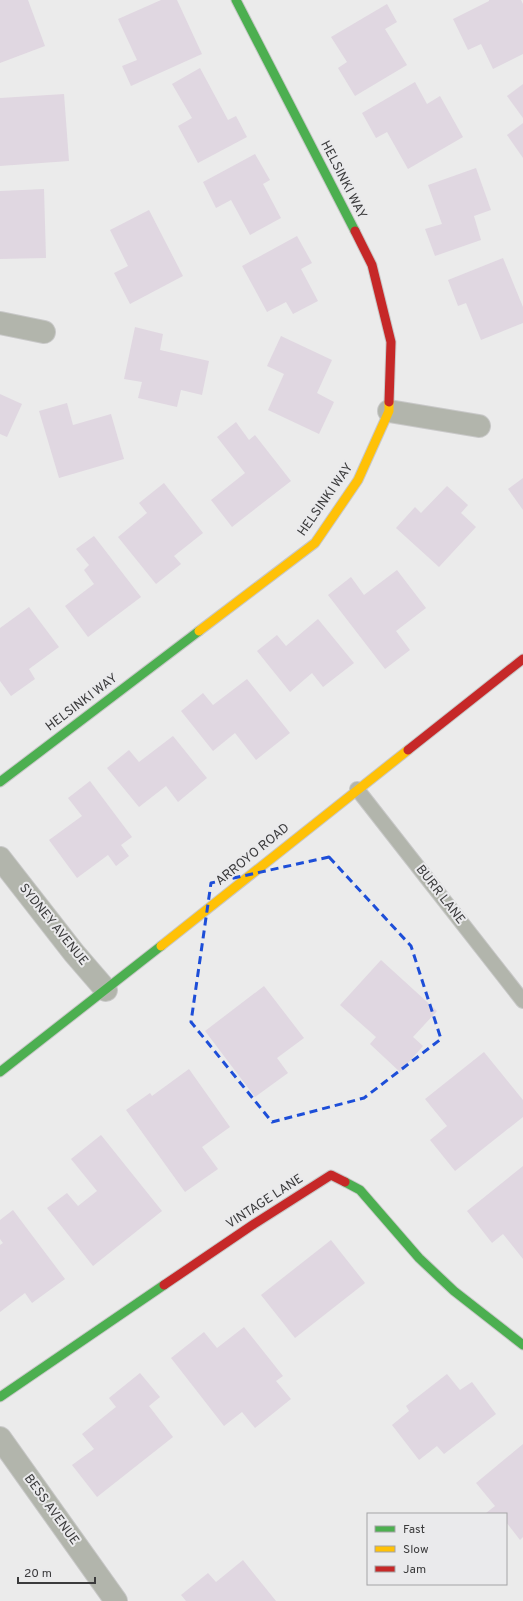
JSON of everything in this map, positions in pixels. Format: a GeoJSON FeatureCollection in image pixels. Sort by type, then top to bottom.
{"type":"FeatureCollection","features":[{"type":"Feature","properties":{"kind":"street","name":"HELSINKI WAY"},"geometry":{"type":"LineString","coordinates":[[0,782],[315,542],[358,480],[389,411],[391,342],[372,265],[236,0]]}},
{"type":"Feature","properties":{"kind":"street"},"geometry":{"type":"LineString","coordinates":[[0,323],[44,332]]}},
{"type":"Feature","properties":{"kind":"street"},"geometry":{"type":"LineString","coordinates":[[389,411],[479,426]]}},
{"type":"Feature","properties":{"kind":"street","name":"ARROYO ROAD"},"geometry":{"type":"LineString","coordinates":[[0,1072],[106,990],[357,789],[523,659]]}},
{"type":"Feature","properties":{"kind":"street","name":"SYDNEY AVENUE"},"geometry":{"type":"LineString","coordinates":[[0,858],[74,953],[106,990]]}},
{"type":"Feature","properties":{"kind":"street","name":"VINTAGE LANE"},"geometry":{"type":"LineString","coordinates":[[0,1397],[254,1224],[331,1175],[360,1190],[418,1258],[454,1291],[523,1345]]}},
{"type":"Feature","properties":{"kind":"street","name":"BESS AVENUE"},"geometry":{"type":"LineString","coordinates":[[0,1438],[116,1601]]}},
{"type":"Feature","properties":{"kind":"lane","name":"BURR LANE"},"geometry":{"type":"LineString","coordinates":[[357,789],[523,1001]]}},
{"type":"Feature","properties":{"kind":"highlighted area"},"geometry":{"type":"Polygon","coordinates":[[[329,857],[411,946],[441,1039],[364,1098],[272,1122],[191,1022],[211,883],[329,857]]]}},
{"type":"Feature","properties":{"kind":"building"},"geometry":{"type":"Polygon","coordinates":[[[0,0],[28,0],[45,46],[0,63],[0,0]]]}},
{"type":"Feature","properties":{"kind":"building"},"geometry":{"type":"Polygon","coordinates":[[[161,0],[177,0],[202,54],[131,86],[122,66],[137,60],[118,19],[161,0]]]}},
{"type":"Feature","properties":{"kind":"building"},"geometry":{"type":"Polygon","coordinates":[[[489,0],[521,0],[523,4],[523,54],[493,69],[481,44],[468,50],[453,19],[489,0]]]}},
{"type":"Feature","properties":{"kind":"building"},"geometry":{"type":"Polygon","coordinates":[[[387,4],[397,22],[385,29],[407,65],[355,96],[338,68],[347,62],[331,37],[387,4]]]}},
{"type":"Feature","properties":{"kind":"building"},"geometry":{"type":"Polygon","coordinates":[[[200,68],[228,120],[236,116],[247,137],[198,163],[178,126],[192,118],[172,84],[200,68]]]}},
{"type":"Feature","properties":{"kind":"building"},"geometry":{"type":"Polygon","coordinates":[[[415,82],[427,104],[440,96],[463,137],[408,169],[387,132],[376,138],[362,113],[415,82]]]}},
{"type":"Feature","properties":{"kind":"building"},"geometry":{"type":"Polygon","coordinates":[[[523,84],[523,118],[507,96],[523,84]]]}},
{"type":"Feature","properties":{"kind":"building"},"geometry":{"type":"Polygon","coordinates":[[[64,94],[69,161],[0,166],[0,98],[64,94]]]}},
{"type":"Feature","properties":{"kind":"building"},"geometry":{"type":"Polygon","coordinates":[[[523,123],[523,158],[507,135],[523,123]]]}},
{"type":"Feature","properties":{"kind":"building"},"geometry":{"type":"Polygon","coordinates":[[[255,154],[270,180],[263,184],[281,218],[250,235],[231,200],[216,208],[203,182],[255,154]]]}},
{"type":"Feature","properties":{"kind":"building"},"geometry":{"type":"Polygon","coordinates":[[[476,168],[491,210],[474,216],[481,240],[435,256],[425,229],[442,224],[428,185],[476,168]]]}},
{"type":"Feature","properties":{"kind":"building"},"geometry":{"type":"Polygon","coordinates":[[[44,189],[46,258],[0,259],[0,191],[44,189]]]}},
{"type":"Feature","properties":{"kind":"building"},"geometry":{"type":"Polygon","coordinates":[[[149,210],[183,276],[130,304],[114,273],[128,266],[110,230],[149,210]]]}},
{"type":"Feature","properties":{"kind":"building"},"geometry":{"type":"Polygon","coordinates":[[[297,236],[312,263],[301,269],[318,301],[293,314],[286,302],[267,312],[242,266],[297,236]]]}},
{"type":"Feature","properties":{"kind":"building"},"geometry":{"type":"Polygon","coordinates":[[[503,258],[523,307],[523,323],[481,340],[466,303],[458,306],[448,280],[503,258]]]}},
{"type":"Feature","properties":{"kind":"building"},"geometry":{"type":"Polygon","coordinates":[[[135,327],[163,334],[160,350],[209,361],[202,395],[181,390],[177,407],[138,398],[142,382],[124,379],[135,327]]]}},
{"type":"Feature","properties":{"kind":"building"},"geometry":{"type":"Polygon","coordinates":[[[281,336],[332,360],[317,393],[334,402],[319,434],[268,410],[284,374],[267,366],[281,336]]]}},
{"type":"Feature","properties":{"kind":"building"},"geometry":{"type":"Polygon","coordinates":[[[0,394],[22,404],[7,437],[0,434],[0,394]]]}},
{"type":"Feature","properties":{"kind":"building"},"geometry":{"type":"Polygon","coordinates":[[[67,403],[73,425],[111,414],[124,459],[59,478],[39,411],[67,403]]]}},
{"type":"Feature","properties":{"kind":"building"},"geometry":{"type":"Polygon","coordinates":[[[236,422],[249,440],[255,435],[291,481],[232,527],[211,500],[245,473],[217,437],[236,422]]]}},
{"type":"Feature","properties":{"kind":"building"},"geometry":{"type":"Polygon","coordinates":[[[523,478],[523,510],[508,489],[523,478]]]}},
{"type":"Feature","properties":{"kind":"building"},"geometry":{"type":"Polygon","coordinates":[[[164,483],[203,533],[174,556],[181,564],[156,584],[118,537],[147,513],[139,503],[164,483]]]}},
{"type":"Feature","properties":{"kind":"building"},"geometry":{"type":"Polygon","coordinates":[[[447,486],[468,505],[461,513],[476,527],[439,567],[396,528],[415,507],[421,513],[447,486]]]}},
{"type":"Feature","properties":{"kind":"building"},"geometry":{"type":"Polygon","coordinates":[[[94,536],[141,597],[88,637],[65,606],[94,584],[84,570],[89,565],[76,549],[94,536]]]}},
{"type":"Feature","properties":{"kind":"building"},"geometry":{"type":"Polygon","coordinates":[[[397,570],[426,608],[396,631],[410,650],[385,669],[328,595],[351,577],[364,595],[397,570]]]}},
{"type":"Feature","properties":{"kind":"building"},"geometry":{"type":"Polygon","coordinates":[[[29,607],[59,647],[29,669],[35,679],[11,696],[0,681],[0,628],[29,607]]]}},
{"type":"Feature","properties":{"kind":"building"},"geometry":{"type":"Polygon","coordinates":[[[318,619],[354,663],[323,687],[312,673],[290,692],[257,651],[277,635],[286,646],[318,619]]]}},
{"type":"Feature","properties":{"kind":"building"},"geometry":{"type":"Polygon","coordinates":[[[247,679],[290,733],[256,760],[235,733],[213,751],[181,711],[203,693],[213,705],[247,679]]]}},
{"type":"Feature","properties":{"kind":"building"},"geometry":{"type":"Polygon","coordinates":[[[173,736],[207,778],[178,802],[166,786],[139,807],[107,768],[129,750],[139,762],[173,736]]]}},
{"type":"Feature","properties":{"kind":"building"},"geometry":{"type":"Polygon","coordinates":[[[90,781],[132,837],[121,845],[129,856],[116,866],[108,855],[77,878],[49,840],[82,816],[68,798],[90,781]]]}},
{"type":"Feature","properties":{"kind":"building"},"geometry":{"type":"Polygon","coordinates":[[[381,960],[437,1011],[413,1037],[423,1046],[400,1072],[370,1044],[376,1037],[340,1005],[381,960]]]}},
{"type":"Feature","properties":{"kind":"building"},"geometry":{"type":"Polygon","coordinates":[[[264,986],[304,1038],[277,1058],[288,1073],[255,1097],[205,1031],[264,986]]]}},
{"type":"Feature","properties":{"kind":"building"},"geometry":{"type":"Polygon","coordinates":[[[484,1052],[523,1100],[523,1117],[455,1171],[430,1140],[447,1126],[425,1099],[484,1052]]]}},
{"type":"Feature","properties":{"kind":"building"},"geometry":{"type":"Polygon","coordinates":[[[189,1069],[230,1127],[202,1147],[218,1169],[185,1192],[126,1110],[150,1093],[152,1096],[189,1069]]]}},
{"type":"Feature","properties":{"kind":"building"},"geometry":{"type":"Polygon","coordinates":[[[101,1135],[162,1211],[93,1266],[47,1208],[67,1193],[78,1206],[97,1191],[71,1159],[101,1135]]]}},
{"type":"Feature","properties":{"kind":"building"},"geometry":{"type":"Polygon","coordinates":[[[523,1166],[523,1259],[503,1234],[492,1243],[467,1211],[523,1166]]]}},
{"type":"Feature","properties":{"kind":"building"},"geometry":{"type":"Polygon","coordinates":[[[13,1210],[65,1279],[32,1303],[25,1293],[0,1312],[0,1245],[3,1243],[0,1239],[0,1220],[13,1210]]]}},
{"type":"Feature","properties":{"kind":"building"},"geometry":{"type":"Polygon","coordinates":[[[331,1240],[365,1283],[295,1338],[261,1295],[331,1240]]]}},
{"type":"Feature","properties":{"kind":"building"},"geometry":{"type":"Polygon","coordinates":[[[244,1327],[283,1376],[276,1381],[291,1399],[255,1428],[242,1412],[224,1426],[171,1358],[204,1332],[217,1348],[244,1327]]]}},
{"type":"Feature","properties":{"kind":"building"},"geometry":{"type":"Polygon","coordinates":[[[140,1373],[160,1397],[149,1406],[173,1437],[97,1497],[72,1465],[94,1449],[82,1434],[116,1407],[109,1398],[140,1373]]]}},
{"type":"Feature","properties":{"kind":"building"},"geometry":{"type":"Polygon","coordinates":[[[447,1374],[460,1390],[472,1382],[496,1414],[444,1454],[437,1446],[419,1460],[392,1425],[409,1411],[406,1406],[447,1374]]]}},
{"type":"Feature","properties":{"kind":"building"},"geometry":{"type":"Polygon","coordinates":[[[523,1444],[523,1537],[520,1540],[507,1523],[507,1513],[486,1513],[495,1506],[476,1483],[523,1444]]]}},
{"type":"Feature","properties":{"kind":"building"},"geometry":{"type":"Polygon","coordinates":[[[243,1560],[276,1601],[186,1601],[181,1595],[208,1573],[216,1582],[243,1560]]]}},
{"type":"Feature","properties":{"kind":"traffic: fast"},"geometry":{"type":"LineString","coordinates":[[236,0],[355,231]]}},
{"type":"Feature","properties":{"kind":"traffic: fast"},"geometry":{"type":"LineString","coordinates":[[0,782],[199,631]]}},
{"type":"Feature","properties":{"kind":"traffic: fast"},"geometry":{"type":"LineString","coordinates":[[0,1072],[161,946]]}},
{"type":"Feature","properties":{"kind":"traffic: fast"},"geometry":{"type":"LineString","coordinates":[[345,1182],[360,1190],[419,1258],[454,1291],[523,1345]]}},
{"type":"Feature","properties":{"kind":"traffic: fast"},"geometry":{"type":"LineString","coordinates":[[0,1397],[164,1285]]}},
{"type":"Feature","properties":{"kind":"traffic: slow"},"geometry":{"type":"LineString","coordinates":[[199,631],[315,543],[358,480],[389,411],[389,402]]}},
{"type":"Feature","properties":{"kind":"traffic: slow"},"geometry":{"type":"LineString","coordinates":[[161,946],[408,750]]}},
{"type":"Feature","properties":{"kind":"traffic: jam"},"geometry":{"type":"LineString","coordinates":[[355,231],[372,265],[391,342],[389,402]]}},
{"type":"Feature","properties":{"kind":"traffic: jam"},"geometry":{"type":"LineString","coordinates":[[408,750],[523,659]]}},
{"type":"Feature","properties":{"kind":"traffic: jam"},"geometry":{"type":"LineString","coordinates":[[164,1285],[254,1224],[331,1175],[345,1182]]}}]}
